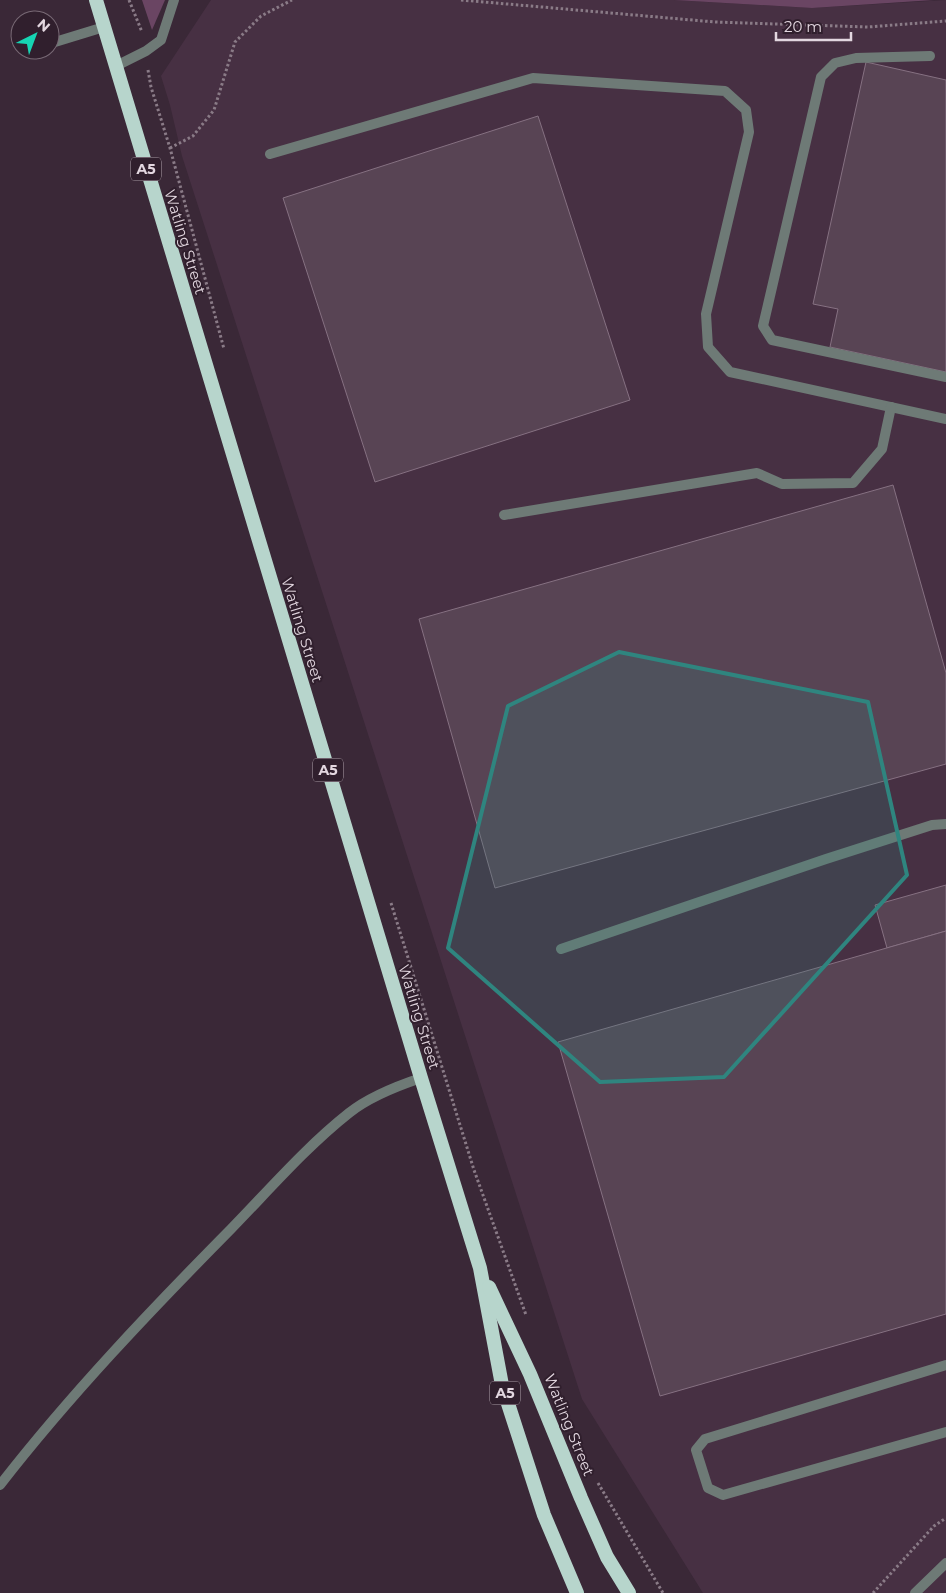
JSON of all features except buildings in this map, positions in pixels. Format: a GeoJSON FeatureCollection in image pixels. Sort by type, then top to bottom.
{"type":"FeatureCollection","features":[{"type":"Feature","properties":{"kind":"highway","name":"Watling Street"},"geometry":{"type":"LineString","coordinates":[[96,0],[480,1268],[502,1385],[544,1515],[577,1593]]}},
{"type":"Feature","properties":{"kind":"highway","name":"Watling Street"},"geometry":{"type":"LineString","coordinates":[[480,1268],[530,1374],[607,1557],[629,1593]]}},
{"type":"Feature","properties":{"kind":"street"},"geometry":{"type":"LineString","coordinates":[[116,66],[146,51],[161,40],[174,0]]}},
{"type":"Feature","properties":{"kind":"street"},"geometry":{"type":"LineString","coordinates":[[60,40],[104,27]]}},
{"type":"Feature","properties":{"kind":"street"},"geometry":{"type":"LineString","coordinates":[[930,56],[856,58],[835,63],[821,77],[763,326],[772,340],[946,377]]}},
{"type":"Feature","properties":{"kind":"street"},"geometry":{"type":"LineString","coordinates":[[270,154],[533,78],[725,91],[746,110],[749,132],[706,314],[708,347],[730,372],[946,418]]}},
{"type":"Feature","properties":{"kind":"street"},"geometry":{"type":"LineString","coordinates":[[504,515],[757,473],[782,484],[853,483],[882,449],[892,407]]}},
{"type":"Feature","properties":{"kind":"street"},"geometry":{"type":"LineString","coordinates":[[562,949],[826,858],[932,825],[946,824]]}},
{"type":"Feature","properties":{"kind":"street"},"geometry":{"type":"LineString","coordinates":[[0,1485],[78,1392],[160,1302],[318,1141],[351,1112],[394,1087],[421,1078]]}},
{"type":"Feature","properties":{"kind":"street"},"geometry":{"type":"LineString","coordinates":[[946,1365],[705,1439],[696,1450],[708,1488],[723,1495],[946,1432]]}},
{"type":"Feature","properties":{"kind":"street"},"geometry":{"type":"LineString","coordinates":[[915,1593],[946,1563]]}},
{"type":"Feature","properties":{"kind":"path"},"geometry":{"type":"LineString","coordinates":[[129,0],[143,35],[151,87],[170,148],[226,356]]}},
{"type":"Feature","properties":{"kind":"path"},"geometry":{"type":"LineString","coordinates":[[170,148],[193,136],[214,110],[235,42],[261,16],[292,0]]}},
{"type":"Feature","properties":{"kind":"path"},"geometry":{"type":"LineString","coordinates":[[461,0],[715,22],[868,27],[946,20]]}},
{"type":"Feature","properties":{"kind":"path"},"geometry":{"type":"LineString","coordinates":[[389,895],[474,1170],[527,1317]]}},
{"type":"Feature","properties":{"kind":"path"},"geometry":{"type":"LineString","coordinates":[[597,1481],[662,1593]]}},
{"type":"Feature","properties":{"kind":"path"},"geometry":{"type":"LineString","coordinates":[[873,1593],[934,1526],[946,1518]]}},
{"type":"Feature","properties":{"kind":"highlighted area"},"geometry":{"type":"Polygon","coordinates":[[[619,652],[868,702],[907,875],[724,1077],[600,1082],[448,948],[508,706],[619,652]]]}},
{"type":"Feature","properties":{"kind":"shaded area"},"geometry":{"type":"Polygon","coordinates":[[[142,0],[165,0],[152,30],[142,0]]]}},
{"type":"Feature","properties":{"kind":"shaded area"},"geometry":{"type":"Polygon","coordinates":[[[211,0],[674,0],[812,8],[946,0],[946,1593],[703,1593],[582,1399],[182,156],[161,76],[211,0]]]}},
{"type":"Feature","properties":{"kind":"shaded area"},"geometry":{"type":"Polygon","coordinates":[[[674,0],[934,0],[812,8],[674,0]]]}}]}
